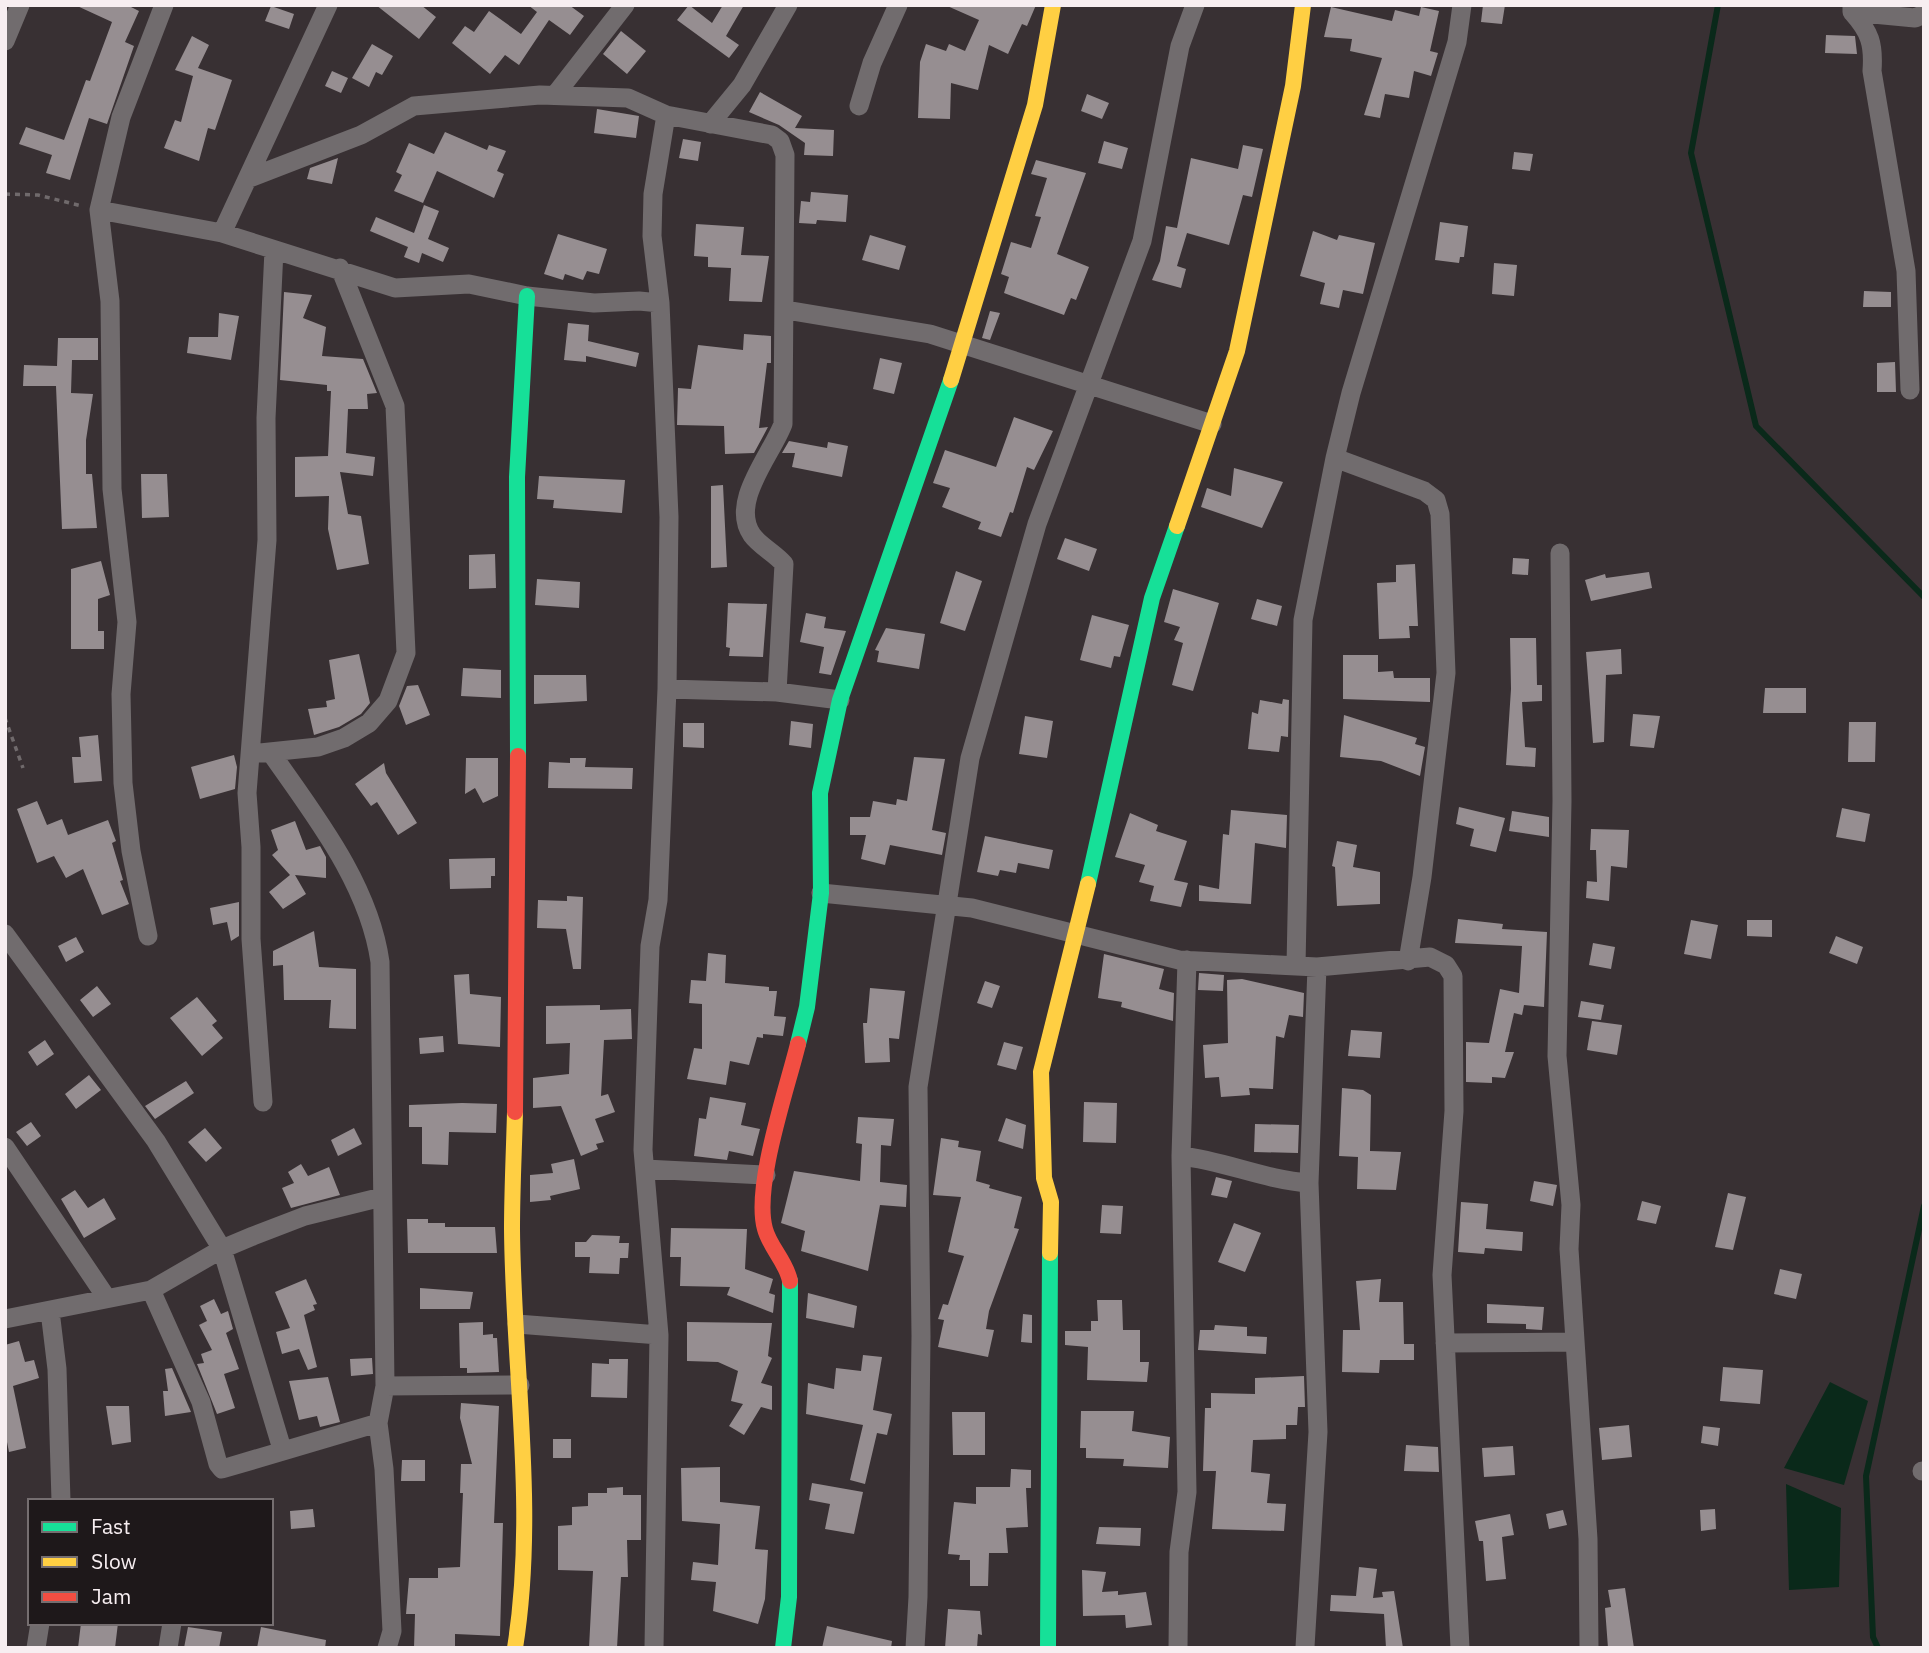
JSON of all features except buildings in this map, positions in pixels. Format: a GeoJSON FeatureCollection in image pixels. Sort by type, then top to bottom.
{"type":"FeatureCollection","features":[{"type":"Feature","properties":{"kind":"street"},"geometry":{"type":"LineString","coordinates":[[5,41],[20,5]]}},
{"type":"Feature","properties":{"kind":"street"},"geometry":{"type":"LineString","coordinates":[[148,936],[131,851],[123,783],[120,733],[127,599],[112,489],[110,301],[99,210],[121,117],[164,5]]}},
{"type":"Feature","properties":{"kind":"street"},"geometry":{"type":"LineString","coordinates":[[222,233],[328,5]]}},
{"type":"Feature","properties":{"kind":"street"},"geometry":{"type":"LineString","coordinates":[[555,95],[625,5]]}},
{"type":"Feature","properties":{"kind":"street"},"geometry":{"type":"LineString","coordinates":[[710,124],[742,85],[788,5]]}},
{"type":"Feature","properties":{"kind":"street"},"geometry":{"type":"LineString","coordinates":[[859,106],[872,63],[898,5]]}},
{"type":"Feature","properties":{"kind":"street"},"geometry":{"type":"LineString","coordinates":[[783,1648],[789,1597],[789,1322],[792,1290],[787,1266],[765,1231],[762,1211],[765,1175],[807,1007],[821,893],[820,793],[840,700],[963,343],[1035,105],[1046,32],[1053,5]]}},
{"type":"Feature","properties":{"kind":"street"},"geometry":{"type":"LineString","coordinates":[[915,1648],[921,1336],[918,1087],[970,758],[1037,524],[1142,241],[1180,46],[1195,5]]}},
{"type":"Feature","properties":{"kind":"street"},"geometry":{"type":"LineString","coordinates":[[1048,1648],[1047,1418],[1051,1202],[1044,1178],[1041,1072],[1077,934],[1152,598],[1237,351],[1293,86],[1303,5]]}},
{"type":"Feature","properties":{"kind":"street"},"geometry":{"type":"LineString","coordinates":[[1296,966],[1303,620],[1335,458],[1351,393],[1457,42],[1462,5]]}},
{"type":"Feature","properties":{"kind":"street"},"geometry":{"type":"LineString","coordinates":[[1852,8],[1915,18],[1924,14]]}},
{"type":"Feature","properties":{"kind":"street"},"geometry":{"type":"LineString","coordinates":[[1852,8],[1868,30],[1874,46],[1872,71],[1906,271],[1910,390]]}},
{"type":"Feature","properties":{"kind":"street"},"geometry":{"type":"LineString","coordinates":[[247,179],[361,135],[414,106],[555,95],[628,98],[666,115],[772,135],[783,148],[785,155],[786,310],[783,424],[775,447],[760,464],[747,507],[752,535],[785,565],[777,692]]}},
{"type":"Feature","properties":{"kind":"street"},"geometry":{"type":"LineString","coordinates":[[654,1648],[659,1335],[645,1169],[650,946],[658,900],[667,689],[669,517],[660,303],[652,236],[653,194],[666,115]]}},
{"type":"Feature","properties":{"kind":"street"},"geometry":{"type":"LineString","coordinates":[[99,210],[222,233],[340,268],[396,288],[469,284],[527,296],[594,303],[660,303]]}},
{"type":"Feature","properties":{"kind":"street"},"geometry":{"type":"LineString","coordinates":[[263,1102],[251,939],[251,847],[247,793],[261,753],[267,540],[266,418],[274,250]]}},
{"type":"Feature","properties":{"kind":"street"},"geometry":{"type":"LineString","coordinates":[[261,753],[318,747],[344,738],[369,723],[388,701],[407,653],[395,406],[340,268]]}},
{"type":"Feature","properties":{"kind":"street"},"geometry":{"type":"LineString","coordinates":[[515,1648],[523,1597],[520,1385],[512,1230],[518,1007],[517,477],[527,296]]}},
{"type":"Feature","properties":{"kind":"street"},"geometry":{"type":"LineString","coordinates":[[786,310],[930,334],[1088,387],[1212,424]]}},
{"type":"Feature","properties":{"kind":"street"},"geometry":{"type":"LineString","coordinates":[[1335,458],[1424,491],[1436,500],[1440,514],[1446,673],[1422,877],[1408,961]]}},
{"type":"Feature","properties":{"kind":"street"},"geometry":{"type":"LineString","coordinates":[[1560,553],[1562,801],[1557,1056],[1571,1205],[1569,1249],[1588,1539],[1589,1648]]}},
{"type":"Feature","properties":{"kind":"street"},"geometry":{"type":"LineString","coordinates":[[667,689],[777,692],[840,700]]}},
{"type":"Feature","properties":{"kind":"street"},"geometry":{"type":"LineString","coordinates":[[261,753],[322,827],[348,872],[377,936],[380,962],[385,1386],[378,1423],[384,1469],[392,1631],[387,1648]]}},
{"type":"Feature","properties":{"kind":"street"},"geometry":{"type":"LineString","coordinates":[[821,893],[947,904],[1187,960],[1317,968],[1430,957],[1446,965],[1452,976],[1454,1111],[1442,1275],[1460,1648]]}},
{"type":"Feature","properties":{"kind":"street"},"geometry":{"type":"LineString","coordinates":[[5,934],[156,1141],[222,1249],[282,1449]]}},
{"type":"Feature","properties":{"kind":"street"},"geometry":{"type":"LineString","coordinates":[[1178,1648],[1179,1552],[1187,1492],[1181,1156],[1187,960]]}},
{"type":"Feature","properties":{"kind":"street"},"geometry":{"type":"LineString","coordinates":[[1305,1647],[1318,1432],[1309,1183],[1317,968]]}},
{"type":"Feature","properties":{"kind":"street"},"geometry":{"type":"LineString","coordinates":[[5,1147],[106,1297]]}},
{"type":"Feature","properties":{"kind":"street"},"geometry":{"type":"LineString","coordinates":[[1181,1156],[1227,1164],[1281,1181],[1309,1183]]}},
{"type":"Feature","properties":{"kind":"street"},"geometry":{"type":"LineString","coordinates":[[645,1169],[765,1175]]}},
{"type":"Feature","properties":{"kind":"street"},"geometry":{"type":"LineString","coordinates":[[5,1320],[106,1297],[151,1290],[222,1249],[305,1216],[382,1197]]}},
{"type":"Feature","properties":{"kind":"street"},"geometry":{"type":"LineString","coordinates":[[151,1290],[201,1402],[218,1464],[222,1469],[282,1449],[378,1423]]}},
{"type":"Feature","properties":{"kind":"street"},"geometry":{"type":"LineString","coordinates":[[50,1311],[57,1369],[61,1499]]}},
{"type":"Feature","properties":{"kind":"street"},"geometry":{"type":"LineString","coordinates":[[517,1324],[659,1335]]}},
{"type":"Feature","properties":{"kind":"street"},"geometry":{"type":"LineString","coordinates":[[1445,1343],[1575,1342]]}},
{"type":"Feature","properties":{"kind":"street"},"geometry":{"type":"LineString","coordinates":[[385,1386],[520,1385]]}},
{"type":"Feature","properties":{"kind":"street"},"geometry":{"type":"LineString","coordinates":[[36,1648],[40,1625]]}},
{"type":"Feature","properties":{"kind":"street"},"geometry":{"type":"LineString","coordinates":[[168,1648],[172,1625]]}},
{"type":"Feature","properties":{"kind":"path"},"geometry":{"type":"LineString","coordinates":[[5,194],[38,195],[99,210]]}},
{"type":"Feature","properties":{"kind":"path"},"geometry":{"type":"LineString","coordinates":[[5,718],[23,768]]}},
{"type":"Feature","properties":{"kind":"shaded area"},"geometry":{"type":"Polygon","coordinates":[[[1830,1382],[1868,1401],[1844,1485],[1784,1468],[1830,1382]]]}},
{"type":"Feature","properties":{"kind":"shaded area"},"geometry":{"type":"Polygon","coordinates":[[[1786,1484],[1841,1508],[1839,1587],[1789,1590],[1786,1484]]]}},
{"type":"Feature","properties":{"kind":"waterway"},"geometry":{"type":"LineString","coordinates":[[1718,5],[1691,153],[1756,426],[1924,597]]}},
{"type":"Feature","properties":{"kind":"waterway"},"geometry":{"type":"LineString","coordinates":[[1878,1648],[1873,1637],[1866,1476],[1924,1206]]}},
{"type":"Feature","properties":{"kind":"traffic: fast"},"geometry":{"type":"LineString","coordinates":[[518,756],[517,477],[527,296]]}},
{"type":"Feature","properties":{"kind":"traffic: fast"},"geometry":{"type":"LineString","coordinates":[[798,1044],[807,1007],[821,893],[820,793],[840,700],[951,380]]}},
{"type":"Feature","properties":{"kind":"traffic: fast"},"geometry":{"type":"LineString","coordinates":[[1088,884],[1152,598],[1177,526]]}},
{"type":"Feature","properties":{"kind":"traffic: fast"},"geometry":{"type":"LineString","coordinates":[[1048,1648],[1050,1253]]}},
{"type":"Feature","properties":{"kind":"traffic: fast"},"geometry":{"type":"LineString","coordinates":[[783,1648],[789,1597],[790,1281]]}},
{"type":"Feature","properties":{"kind":"traffic: slow"},"geometry":{"type":"LineString","coordinates":[[951,380],[1035,105],[1053,5]]}},
{"type":"Feature","properties":{"kind":"traffic: slow"},"geometry":{"type":"LineString","coordinates":[[1177,526],[1237,351],[1293,86],[1303,5]]}},
{"type":"Feature","properties":{"kind":"traffic: slow"},"geometry":{"type":"LineString","coordinates":[[1050,1253],[1051,1202],[1044,1178],[1041,1072],[1088,884]]}},
{"type":"Feature","properties":{"kind":"traffic: slow"},"geometry":{"type":"LineString","coordinates":[[515,1112],[513,1281],[522,1439],[524,1544],[515,1648]]}},
{"type":"Feature","properties":{"kind":"traffic: jam"},"geometry":{"type":"LineString","coordinates":[[515,1112],[518,756]]}},
{"type":"Feature","properties":{"kind":"traffic: jam"},"geometry":{"type":"LineString","coordinates":[[790,1281],[767,1236],[763,1211],[767,1164],[798,1044]]}}]}
